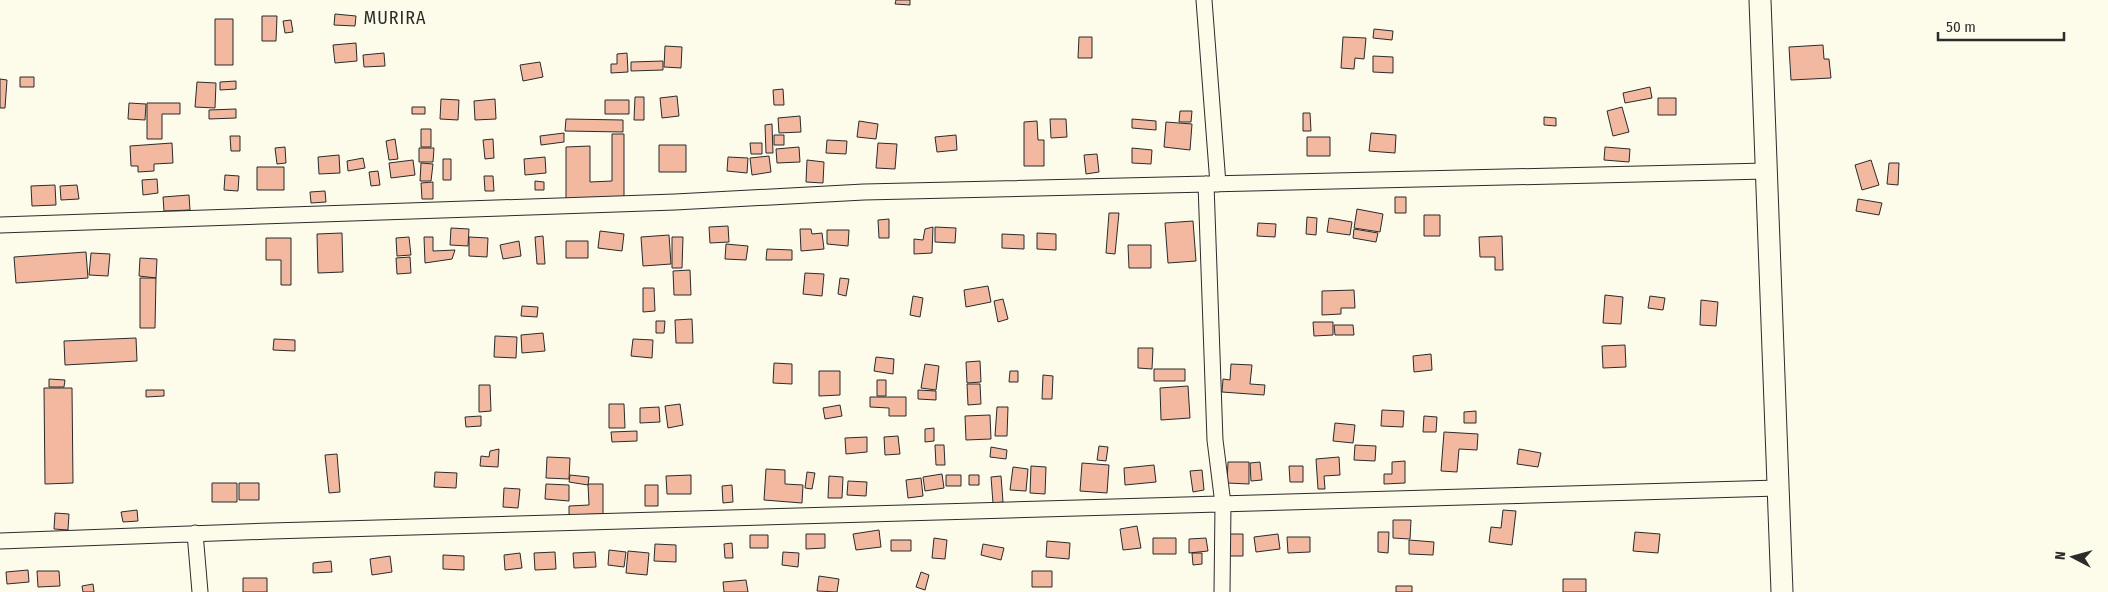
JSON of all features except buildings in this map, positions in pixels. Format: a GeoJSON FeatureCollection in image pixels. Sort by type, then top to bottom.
{"type":"FeatureCollection","features":[{"type":"Feature","properties":{"kind":"main road"},"geometry":{"type":"LineString","coordinates":[[1760,0],[1782,592]]}},
{"type":"Feature","properties":{"kind":"street"},"geometry":{"type":"LineString","coordinates":[[1204,0],[1212,184],[1215,440],[1223,504],[1222,592]]}},
{"type":"Feature","properties":{"kind":"street"},"geometry":{"type":"LineString","coordinates":[[0,225],[665,203],[864,192],[1766,171]]}},
{"type":"Feature","properties":{"kind":"street"},"geometry":{"type":"LineString","coordinates":[[0,541],[196,533],[1778,488]]}},
{"type":"Feature","properties":{"kind":"street"},"geometry":{"type":"LineString","coordinates":[[196,533],[200,592]]}},
{"type":"Feature","properties":{"kind":"district","name":"MURIRA"},"geometry":{"type":"Point","coordinates":[395,18]}}]}
